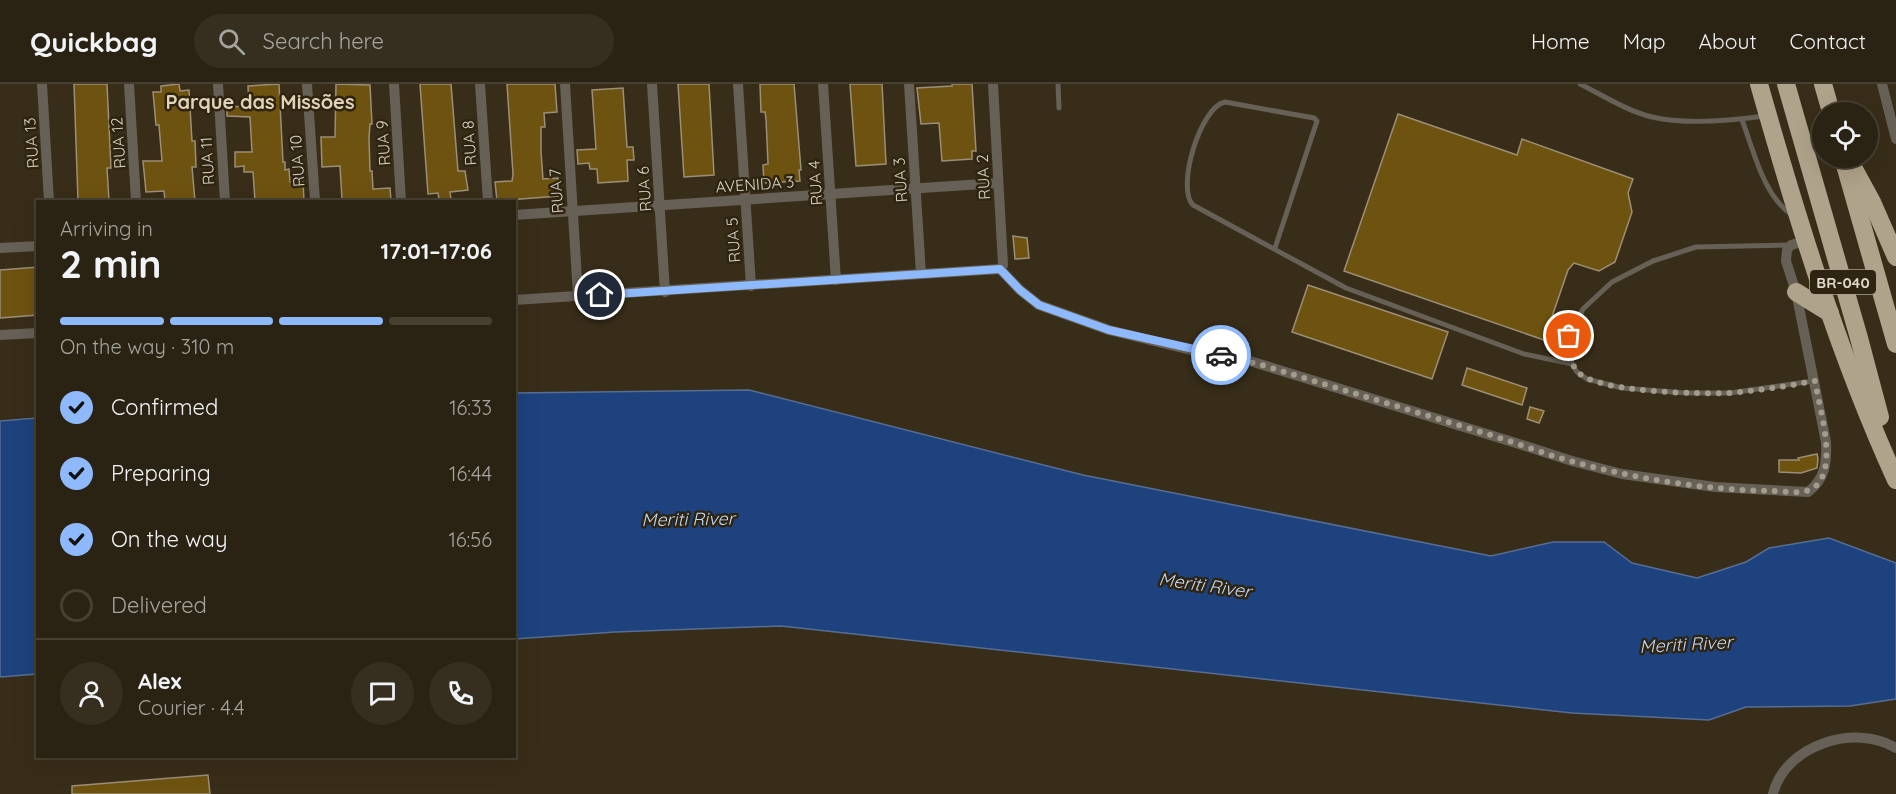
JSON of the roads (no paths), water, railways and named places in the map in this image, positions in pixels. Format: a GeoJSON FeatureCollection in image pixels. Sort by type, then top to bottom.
{"type":"FeatureCollection","features":[{"type":"Feature","properties":{"kind":"highway"},"geometry":{"type":"LineString","coordinates":[[1759,84],[1798,219],[1798,243],[1830,313],[1877,439],[1896,480]]}},
{"type":"Feature","properties":{"kind":"highway","name":"BR-040"},"geometry":{"type":"LineString","coordinates":[[1786,84],[1859,338],[1896,480]]}},
{"type":"Feature","properties":{"kind":"highway"},"geometry":{"type":"LineString","coordinates":[[1823,84],[1828,102]]}},
{"type":"Feature","properties":{"kind":"highway","name":"BR-040"},"geometry":{"type":"LineString","coordinates":[[1849,168],[1896,344]]}},
{"type":"Feature","properties":{"kind":"highway"},"geometry":{"type":"LineString","coordinates":[[1852,168],[1872,202],[1896,257]]}},
{"type":"Feature","properties":{"kind":"highway"},"geometry":{"type":"LineString","coordinates":[[1796,292],[1830,313]]}},
{"type":"Feature","properties":{"kind":"street","name":"RUA 13"},"geometry":{"type":"LineString","coordinates":[[42,84],[49,200]]}},
{"type":"Feature","properties":{"kind":"street","name":"RUA 12"},"geometry":{"type":"LineString","coordinates":[[129,84],[136,200]]}},
{"type":"Feature","properties":{"kind":"street","name":"RUA 11"},"geometry":{"type":"LineString","coordinates":[[218,84],[225,200]]}},
{"type":"Feature","properties":{"kind":"street","name":"RUA 10"},"geometry":{"type":"LineString","coordinates":[[307,84],[315,200]]}},
{"type":"Feature","properties":{"kind":"street","name":"RUA 9"},"geometry":{"type":"LineString","coordinates":[[394,84],[401,200]]}},
{"type":"Feature","properties":{"kind":"street","name":"RUA 8"},"geometry":{"type":"LineString","coordinates":[[480,84],[488,200]]}},
{"type":"Feature","properties":{"kind":"street","name":"RUA 7"},"geometry":{"type":"LineString","coordinates":[[565,84],[578,296]]}},
{"type":"Feature","properties":{"kind":"street","name":"RUA 6"},"geometry":{"type":"LineString","coordinates":[[652,84],[665,292]]}},
{"type":"Feature","properties":{"kind":"street","name":"RUA 5"},"geometry":{"type":"LineString","coordinates":[[738,84],[751,286]]}},
{"type":"Feature","properties":{"kind":"street","name":"RUA 4"},"geometry":{"type":"LineString","coordinates":[[823,84],[836,280]]}},
{"type":"Feature","properties":{"kind":"street","name":"RUA 3"},"geometry":{"type":"LineString","coordinates":[[909,84],[921,274]]}},
{"type":"Feature","properties":{"kind":"street","name":"RUA 2"},"geometry":{"type":"LineString","coordinates":[[993,84],[1003,265],[1001,269]]}},
{"type":"Feature","properties":{"kind":"street"},"geometry":{"type":"LineString","coordinates":[[1882,84],[1896,139]]}},
{"type":"Feature","properties":{"kind":"street","name":"AVENIDA 3"},"geometry":{"type":"LineString","coordinates":[[516,214],[998,183]]}},
{"type":"Feature","properties":{"kind":"street"},"geometry":{"type":"LineString","coordinates":[[516,300],[1001,269],[1020,290],[1039,305],[1109,330],[1191,350],[1240,358],[1572,461],[1622,474],[1715,487],[1808,492],[1818,484],[1827,462],[1826,442],[1815,381],[1796,292],[1786,261],[1787,250],[1798,243]]}},
{"type":"Feature","properties":{"kind":"street"},"geometry":{"type":"LineString","coordinates":[[0,248],[36,246]]}},
{"type":"Feature","properties":{"kind":"street"},"geometry":{"type":"LineString","coordinates":[[0,336],[36,333]]}},
{"type":"Feature","properties":{"kind":"street"},"geometry":{"type":"LineString","coordinates":[[1773,794],[1785,769],[1798,756],[1820,744],[1863,738],[1886,742],[1896,748]]}},
{"type":"Feature","properties":{"kind":"lane"},"geometry":{"type":"LineString","coordinates":[[1058,84],[1059,108]]}},
{"type":"Feature","properties":{"kind":"lane"},"geometry":{"type":"LineString","coordinates":[[1580,84],[1651,117],[1694,121],[1742,120],[1768,116]]}},
{"type":"Feature","properties":{"kind":"lane"},"geometry":{"type":"LineString","coordinates":[[1275,248],[1317,121],[1314,118],[1225,102],[1219,103],[1214,106],[1199,131],[1192,152],[1187,197],[1193,205],[1346,288],[1524,354],[1572,364]]}},
{"type":"Feature","properties":{"kind":"lane"},"geometry":{"type":"LineString","coordinates":[[1742,120],[1767,184],[1777,202],[1798,219]]}},
{"type":"Feature","properties":{"kind":"lane"},"geometry":{"type":"LineString","coordinates":[[1798,243],[1696,247],[1653,261],[1612,282],[1583,309],[1569,336],[1569,351],[1572,364],[1577,372],[1587,379],[1623,388],[1686,393],[1730,393],[1815,381]]}},
{"type":"Feature","properties":{"kind":"water","name":"Meriti River"},"geometry":{"type":"Polygon","coordinates":[[[749,390],[1083,475],[1491,556],[1553,542],[1604,542],[1632,563],[1697,578],[1746,562],[1769,548],[1829,538],[1896,563],[1896,699],[1850,706],[1746,707],[1709,720],[1572,713],[781,626],[615,632],[516,639],[516,393],[749,390]]]}},
{"type":"Feature","properties":{"kind":"water"},"geometry":{"type":"Polygon","coordinates":[[[36,418],[36,674],[0,677],[0,421],[36,418]]]}},
{"type":"Feature","properties":{"kind":"district","name":"Parque das Missões"},"geometry":{"type":"Point","coordinates":[260,101]}}]}
